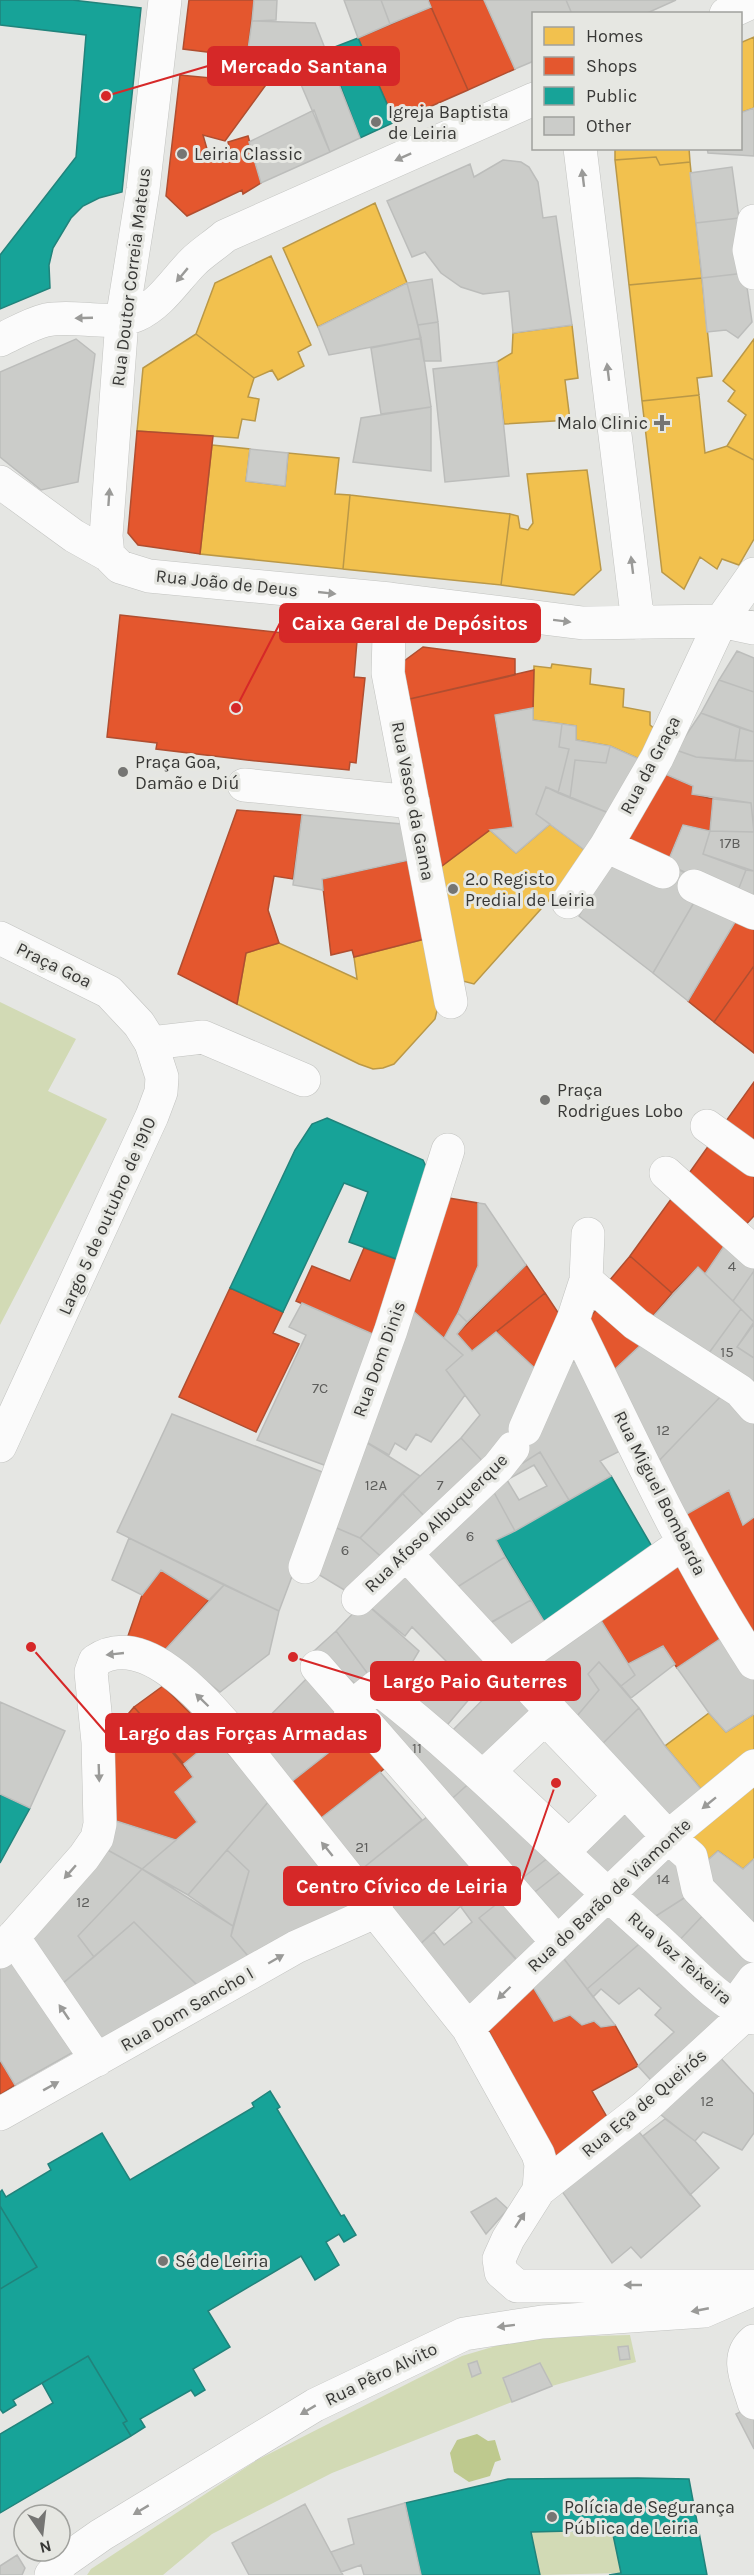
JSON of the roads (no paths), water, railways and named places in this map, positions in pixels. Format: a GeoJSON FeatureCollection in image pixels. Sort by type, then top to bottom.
{"type":"FeatureCollection","features":[{"type":"Feature","properties":{"kind":"street","name":"Rua Doutor Correia Mateus"},"geometry":{"type":"LineString","coordinates":[[108,555],[106,536],[122,320],[142,189],[165,0]]}},
{"type":"Feature","properties":{"kind":"street"},"geometry":{"type":"LineString","coordinates":[[730,12],[754,1]]}},
{"type":"Feature","properties":{"kind":"street"},"geometry":{"type":"LineString","coordinates":[[0,340],[46,320],[90,318],[122,320],[148,309],[170,289],[193,262],[225,236],[532,100]]}},
{"type":"Feature","properties":{"kind":"street"},"geometry":{"type":"LineString","coordinates":[[580,150],[638,623]]}},
{"type":"Feature","properties":{"kind":"street"},"geometry":{"type":"LineString","coordinates":[[754,221],[749,250],[754,273]]}},
{"type":"Feature","properties":{"kind":"street","name":"Rua João de Deus"},"geometry":{"type":"LineString","coordinates":[[0,482],[74,536],[108,555],[120,567],[149,576],[390,599],[583,623],[721,621],[754,628]]}},
{"type":"Feature","properties":{"kind":"street","name":"Rua da Graça"},"geometry":{"type":"LineString","coordinates":[[568,902],[606,846],[657,758],[721,621],[754,574]]}},
{"type":"Feature","properties":{"kind":"street","name":"Rua Vasco da Gama"},"geometry":{"type":"LineString","coordinates":[[390,599],[388,673],[451,1002]]}},
{"type":"Feature","properties":{"kind":"street"},"geometry":{"type":"LineString","coordinates":[[244,785],[413,802]]}},
{"type":"Feature","properties":{"kind":"street"},"geometry":{"type":"LineString","coordinates":[[606,846],[663,872]]}},
{"type":"Feature","properties":{"kind":"street"},"geometry":{"type":"LineString","coordinates":[[694,886],[754,913]]}},
{"type":"Feature","properties":{"kind":"street","name":"Praça Goa"},"geometry":{"type":"LineString","coordinates":[[0,938],[109,992]]}},
{"type":"Feature","properties":{"kind":"street","name":"Largo 5 de outubro de 1910"},"geometry":{"type":"LineString","coordinates":[[0,1446],[161,1092],[162,1077],[151,1043],[139,1024],[109,992]]}},
{"type":"Feature","properties":{"kind":"street"},"geometry":{"type":"LineString","coordinates":[[151,1043],[203,1037],[303,1080]]}},
{"type":"Feature","properties":{"kind":"street"},"geometry":{"type":"LineString","coordinates":[[707,1126],[754,1160]]}},
{"type":"Feature","properties":{"kind":"street","name":"Rua Dom Dinis"},"geometry":{"type":"LineString","coordinates":[[305,1567],[391,1330],[448,1150]]}},
{"type":"Feature","properties":{"kind":"street"},"geometry":{"type":"LineString","coordinates":[[666,1173],[754,1252]]}},
{"type":"Feature","properties":{"kind":"street","name":"Rua Afoso Albuquerque"},"geometry":{"type":"LineString","coordinates":[[358,1599],[498,1467],[519,1438],[573,1320],[586,1280],[588,1234]]}},
{"type":"Feature","properties":{"kind":"street"},"geometry":{"type":"LineString","coordinates":[[586,1280],[636,1324],[740,1391],[754,1407]]}},
{"type":"Feature","properties":{"kind":"street","name":"Rua Miguel Bombarda"},"geometry":{"type":"LineString","coordinates":[[573,1320],[683,1543],[717,1606],[754,1663]]}},
{"type":"Feature","properties":{"kind":"street"},"geometry":{"type":"LineString","coordinates":[[509,1666],[683,1543]]}},
{"type":"Feature","properties":{"kind":"street"},"geometry":{"type":"LineString","coordinates":[[406,1554],[668,1837],[691,1857],[698,1889],[754,1946]]}},
{"type":"Feature","properties":{"kind":"street"},"geometry":{"type":"LineString","coordinates":[[97,2060],[7,1945],[97,1838],[100,1824],[96,1722],[91,1672],[95,1661],[116,1652],[129,1653],[169,1670],[206,1704],[242,1744],[468,2028],[487,2066],[538,2154],[541,2164],[539,2190],[499,2259],[501,2272],[517,2286],[754,2287]]}},
{"type":"Feature","properties":{"kind":"street"},"geometry":{"type":"LineString","coordinates":[[317,1667],[350,1708],[557,1942]]}},
{"type":"Feature","properties":{"kind":"street","name":"Rua Vaz Teixeira"},"geometry":{"type":"LineString","coordinates":[[350,1708],[376,1687],[430,1728],[608,1895],[745,2012]]}},
{"type":"Feature","properties":{"kind":"street","name":"Rua do Barão de Viamonte"},"geometry":{"type":"LineString","coordinates":[[468,2028],[668,1837],[754,1766]]}},
{"type":"Feature","properties":{"kind":"street","name":"Rua Dom Sancho I"},"geometry":{"type":"LineString","coordinates":[[0,2114],[296,1947],[377,1911]]}},
{"type":"Feature","properties":{"kind":"street","name":"Rua Eça de Queirós"},"geometry":{"type":"LineString","coordinates":[[539,2190],[646,2106],[745,2012],[754,1979]]}},
{"type":"Feature","properties":{"kind":"street","name":"Rua Pêro Alvito"},"geometry":{"type":"LineString","coordinates":[[51,2575],[64,2561],[100,2535],[315,2405],[464,2334],[542,2322],[704,2311],[754,2287]]}},
{"type":"Feature","properties":{"kind":"street"},"geometry":{"type":"LineString","coordinates":[[754,2341],[745,2349],[742,2361],[754,2403]]}},
{"type":"Feature","properties":{"kind":"place","name":"Mercado Santana"},"geometry":{"type":"Point","coordinates":[106,96]}},
{"type":"Feature","properties":{"kind":"place","name":"Igreja Baptista de Leiria"},"geometry":{"type":"Point","coordinates":[376,122]}},
{"type":"Feature","properties":{"kind":"place","name":"Leiria Classic"},"geometry":{"type":"Point","coordinates":[182,154]}},
{"type":"Feature","properties":{"kind":"place","name":"Malo Clinic"},"geometry":{"type":"Point","coordinates":[662,423]}},
{"type":"Feature","properties":{"kind":"place","name":"Caixa Geral de Depósitos"},"geometry":{"type":"Point","coordinates":[236,708]}},
{"type":"Feature","properties":{"kind":"place","name":"Praça Goa, Damão e Diú"},"geometry":{"type":"Point","coordinates":[123,772]}},
{"type":"Feature","properties":{"kind":"place","name":"2.º Registo Predial de Leiria"},"geometry":{"type":"Point","coordinates":[453,889]}},
{"type":"Feature","properties":{"kind":"place","name":"Praça Rodrigues Lobo"},"geometry":{"type":"Point","coordinates":[545,1100]}},
{"type":"Feature","properties":{"kind":"place","name":"Largo das Forças Armadas"},"geometry":{"type":"Point","coordinates":[31,1647]}},
{"type":"Feature","properties":{"kind":"place","name":"Largo Paio Guterres"},"geometry":{"type":"Point","coordinates":[293,1657]}},
{"type":"Feature","properties":{"kind":"place","name":"Centro Cívico de Leiria"},"geometry":{"type":"Point","coordinates":[556,1783]}},
{"type":"Feature","properties":{"kind":"place","name":"Sé de Leiria"},"geometry":{"type":"Point","coordinates":[163,2261]}},
{"type":"Feature","properties":{"kind":"place","name":"Polícia de Segurança Pública de Leiria"},"geometry":{"type":"Point","coordinates":[552,2517]}}]}
